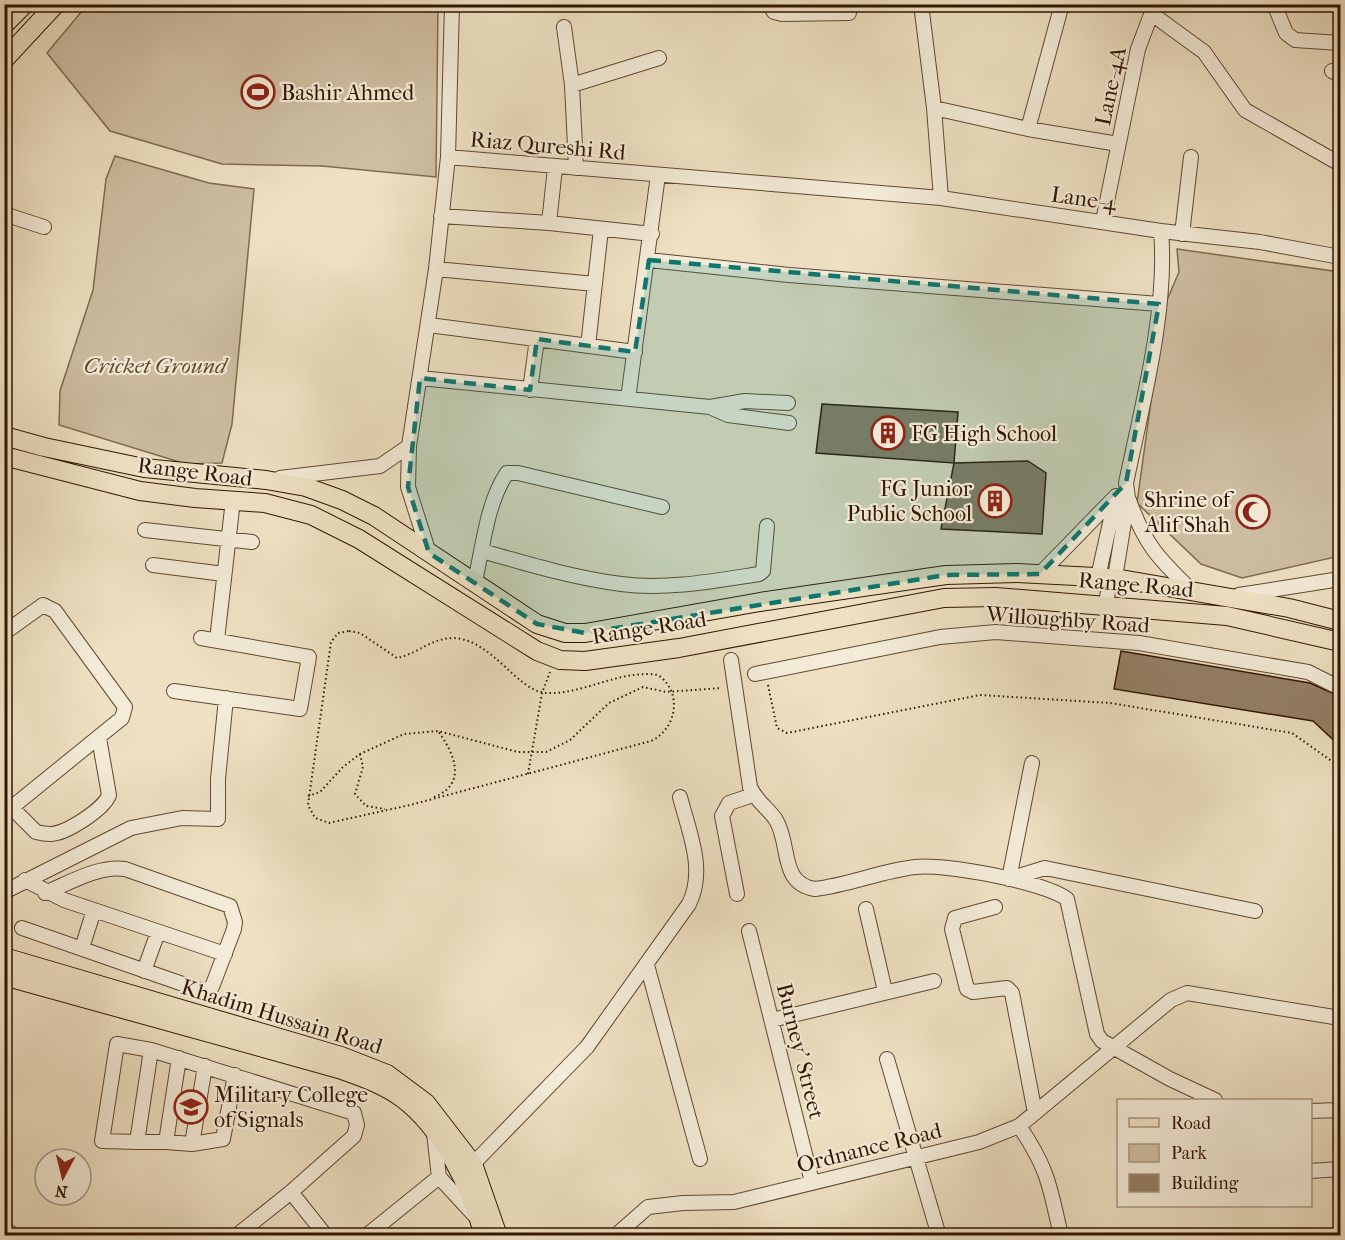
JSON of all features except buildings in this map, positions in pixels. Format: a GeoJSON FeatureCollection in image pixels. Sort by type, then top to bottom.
{"type":"FeatureCollection","features":[{"type":"Feature","properties":{"kind":"main road"},"geometry":{"type":"LineString","coordinates":[[4,25],[25,4]]}},
{"type":"Feature","properties":{"kind":"main road"},"geometry":{"type":"LineString","coordinates":[[4,60],[56,4]]}},
{"type":"Feature","properties":{"kind":"main road"},"geometry":{"type":"LineString","coordinates":[[4,436],[144,468],[266,480],[306,487],[342,500],[374,516],[476,581],[537,624],[565,633],[585,633],[769,601],[946,575],[1040,574],[1108,578],[1231,597],[1341,621]]}},
{"type":"Feature","properties":{"kind":"main road","name":"Range Road"},"geometry":{"type":"LineString","coordinates":[[4,456],[140,491],[265,503],[294,509],[326,521],[537,651],[554,658],[585,661],[679,648],[944,598],[996,597],[1106,604],[1227,616],[1341,642]]}},
{"type":"Feature","properties":{"kind":"main road","name":"Khadim Hussain Road"},"geometry":{"type":"LineString","coordinates":[[4,957],[370,1066],[407,1087],[426,1103],[473,1164],[498,1236]]}},
{"type":"Feature","properties":{"kind":"main road","name":"Khadim Hussain Road"},"geometry":{"type":"LineString","coordinates":[[4,976],[358,1076],[402,1099],[434,1133],[459,1173],[482,1229]]}},
{"type":"Feature","properties":{"kind":"street"},"geometry":{"type":"LineString","coordinates":[[448,157],[452,4]]}},
{"type":"Feature","properties":{"kind":"street"},"geometry":{"type":"LineString","coordinates":[[769,4],[774,12],[782,14],[849,13]]}},
{"type":"Feature","properties":{"kind":"street"},"geometry":{"type":"LineString","coordinates":[[921,4],[934,108],[941,198]]}},
{"type":"Feature","properties":{"kind":"street"},"geometry":{"type":"LineString","coordinates":[[1028,129],[1062,4]]}},
{"type":"Feature","properties":{"kind":"street"},"geometry":{"type":"LineString","coordinates":[[1274,4],[1286,33],[1295,40],[1341,43]]}},
{"type":"Feature","properties":{"kind":"street"},"geometry":{"type":"LineString","coordinates":[[1154,10],[1204,52],[1245,110],[1341,164]]}},
{"type":"Feature","properties":{"kind":"street","name":"Lane-4A"},"geometry":{"type":"LineString","coordinates":[[1103,221],[1138,49],[1154,10]]}},
{"type":"Feature","properties":{"kind":"street"},"geometry":{"type":"LineString","coordinates":[[564,27],[572,85],[576,168]]}},
{"type":"Feature","properties":{"kind":"street"},"geometry":{"type":"LineString","coordinates":[[572,85],[659,58]]}},
{"type":"Feature","properties":{"kind":"street"},"geometry":{"type":"LineString","coordinates":[[934,108],[1028,129],[1118,144]]}},
{"type":"Feature","properties":{"kind":"street","name":"Riaz Qureshi Rd"},"geometry":{"type":"LineString","coordinates":[[429,553],[408,487],[409,446],[429,325],[448,157],[555,168],[941,198]]}},
{"type":"Feature","properties":{"kind":"street"},"geometry":{"type":"LineString","coordinates":[[1182,234],[1191,157]]}},
{"type":"Feature","properties":{"kind":"street"},"geometry":{"type":"LineString","coordinates":[[549,223],[555,168]]}},
{"type":"Feature","properties":{"kind":"street"},"geometry":{"type":"LineString","coordinates":[[628,399],[649,260],[658,175]]}},
{"type":"Feature","properties":{"kind":"street","name":"Lane-4"},"geometry":{"type":"LineString","coordinates":[[941,198],[1182,234],[1260,242],[1341,257]]}},
{"type":"Feature","properties":{"kind":"street"},"geometry":{"type":"LineString","coordinates":[[4,214],[44,227]]}},
{"type":"Feature","properties":{"kind":"street"},"geometry":{"type":"LineString","coordinates":[[441,216],[549,223],[652,234]]}},
{"type":"Feature","properties":{"kind":"street"},"geometry":{"type":"LineString","coordinates":[[588,346],[601,228]]}},
{"type":"Feature","properties":{"kind":"street"},"geometry":{"type":"LineString","coordinates":[[1106,604],[1108,578],[1122,497],[1159,304],[1162,275],[1161,231]]}},
{"type":"Feature","properties":{"kind":"street"},"geometry":{"type":"LineString","coordinates":[[649,260],[789,275],[1159,304]]}},
{"type":"Feature","properties":{"kind":"street"},"geometry":{"type":"LineString","coordinates":[[436,269],[595,284]]}},
{"type":"Feature","properties":{"kind":"street"},"geometry":{"type":"LineString","coordinates":[[429,325],[635,352]]}},
{"type":"Feature","properties":{"kind":"street"},"geometry":{"type":"LineString","coordinates":[[530,390],[537,339]]}},
{"type":"Feature","properties":{"kind":"street"},"geometry":{"type":"LineString","coordinates":[[420,378],[710,407],[745,401],[788,403]]}},
{"type":"Feature","properties":{"kind":"street"},"geometry":{"type":"LineString","coordinates":[[710,407],[728,415],[789,423]]}},
{"type":"Feature","properties":{"kind":"street"},"geometry":{"type":"LineString","coordinates":[[266,480],[380,466],[409,446]]}},
{"type":"Feature","properties":{"kind":"street"},"geometry":{"type":"LineString","coordinates":[[476,581],[498,491],[507,473],[518,473],[662,507]]}},
{"type":"Feature","properties":{"kind":"street"},"geometry":{"type":"LineString","coordinates":[[1040,574],[1122,497]]}},
{"type":"Feature","properties":{"kind":"street"},"geometry":{"type":"LineString","coordinates":[[1122,497],[1140,532],[1160,561],[1191,591]]}},
{"type":"Feature","properties":{"kind":"street"},"geometry":{"type":"LineString","coordinates":[[217,640],[233,500]]}},
{"type":"Feature","properties":{"kind":"street"},"geometry":{"type":"LineString","coordinates":[[482,551],[546,570],[622,584],[699,584],[759,574],[763,571],[767,526]]}},
{"type":"Feature","properties":{"kind":"street"},"geometry":{"type":"LineString","coordinates":[[145,530],[252,542]]}},
{"type":"Feature","properties":{"kind":"street"},"geometry":{"type":"LineString","coordinates":[[153,565],[224,574]]}},
{"type":"Feature","properties":{"kind":"street"},"geometry":{"type":"LineString","coordinates":[[1231,597],[1341,579]]}},
{"type":"Feature","properties":{"kind":"street"},"geometry":{"type":"LineString","coordinates":[[4,633],[43,605],[55,611],[125,707],[122,718],[99,738],[8,804],[36,832],[51,834],[87,818],[103,806],[109,795],[99,738]]}},
{"type":"Feature","properties":{"kind":"street","name":"Willoughby Road"},"geometry":{"type":"LineString","coordinates":[[760,673],[940,637],[996,632],[1139,643],[1308,672],[1341,688]]}},
{"type":"Feature","properties":{"kind":"street"},"geometry":{"type":"LineString","coordinates":[[174,691],[300,709],[309,657],[201,638]]}},
{"type":"Feature","properties":{"kind":"street"},"geometry":{"type":"LineString","coordinates":[[731,660],[748,779],[753,795],[777,821],[790,873],[795,880],[807,888],[823,888],[927,866],[1009,879],[1057,892],[1067,899],[1096,1034],[1102,1041],[1114,1048],[1211,1099]]}},
{"type":"Feature","properties":{"kind":"street"},"geometry":{"type":"LineString","coordinates":[[4,891],[102,840],[153,821],[182,818],[218,819],[218,779],[226,698]]}},
{"type":"Feature","properties":{"kind":"street"},"geometry":{"type":"LineString","coordinates":[[1009,879],[1032,763]]}},
{"type":"Feature","properties":{"kind":"street"},"geometry":{"type":"LineString","coordinates":[[737,894],[722,816],[729,803],[753,795]]}},
{"type":"Feature","properties":{"kind":"street"},"geometry":{"type":"LineString","coordinates":[[473,1164],[587,1047],[689,904],[698,882],[697,866],[680,797]]}},
{"type":"Feature","properties":{"kind":"street"},"geometry":{"type":"LineString","coordinates":[[87,818],[102,840]]}},
{"type":"Feature","properties":{"kind":"street"},"geometry":{"type":"LineString","coordinates":[[22,928],[203,991],[212,987],[235,922],[230,906],[114,867],[45,893]]}},
{"type":"Feature","properties":{"kind":"street"},"geometry":{"type":"LineString","coordinates":[[1009,879],[1045,868],[1255,911]]}},
{"type":"Feature","properties":{"kind":"street"},"geometry":{"type":"LineString","coordinates":[[25,880],[45,893],[225,954]]}},
{"type":"Feature","properties":{"kind":"street"},"geometry":{"type":"LineString","coordinates":[[995,907],[955,918],[952,929],[967,989],[973,992],[1007,988],[1012,993],[1035,1113]]}},
{"type":"Feature","properties":{"kind":"street"},"geometry":{"type":"LineString","coordinates":[[866,909],[885,991]]}},
{"type":"Feature","properties":{"kind":"street"},"geometry":{"type":"LineString","coordinates":[[82,948],[94,910]]}},
{"type":"Feature","properties":{"kind":"street","name":"Burney' Street"},"geometry":{"type":"LineString","coordinates":[[749,931],[812,1182]]}},
{"type":"Feature","properties":{"kind":"street"},"geometry":{"type":"LineString","coordinates":[[144,971],[158,932]]}},
{"type":"Feature","properties":{"kind":"street"},"geometry":{"type":"LineString","coordinates":[[647,965],[700,1159]]}},
{"type":"Feature","properties":{"kind":"street"},"geometry":{"type":"LineString","coordinates":[[772,1020],[934,981]]}},
{"type":"Feature","properties":{"kind":"street","name":"Ordnance Road"},"geometry":{"type":"LineString","coordinates":[[615,1236],[648,1207],[683,1203],[734,1202],[979,1142],[1019,1126],[1171,1000],[1187,993],[1341,1018]]}},
{"type":"Feature","properties":{"kind":"street"},"geometry":{"type":"LineString","coordinates":[[235,1075],[223,1139],[192,1144],[102,1141],[117,1044],[179,1058],[235,1075],[354,1113],[357,1125],[354,1136],[239,1235]]}},
{"type":"Feature","properties":{"kind":"street"},"geometry":{"type":"LineString","coordinates":[[137,1142],[151,1050]]}},
{"type":"Feature","properties":{"kind":"street"},"geometry":{"type":"LineString","coordinates":[[166,1142],[179,1058]]}},
{"type":"Feature","properties":{"kind":"street"},"geometry":{"type":"LineString","coordinates":[[887,1059],[918,1158],[939,1236]]}},
{"type":"Feature","properties":{"kind":"street"},"geometry":{"type":"LineString","coordinates":[[192,1144],[205,1066]]}},
{"type":"Feature","properties":{"kind":"street"},"geometry":{"type":"LineString","coordinates":[[1312,1111],[1341,1110]]}},
{"type":"Feature","properties":{"kind":"street"},"geometry":{"type":"LineString","coordinates":[[1019,1126],[1038,1154],[1047,1173],[1061,1236]]}},
{"type":"Feature","properties":{"kind":"street"},"geometry":{"type":"LineString","coordinates":[[434,1133],[439,1177],[482,1229]]}},
{"type":"Feature","properties":{"kind":"street"},"geometry":{"type":"LineString","coordinates":[[1312,1171],[1341,1169]]}},
{"type":"Feature","properties":{"kind":"street"},"geometry":{"type":"LineString","coordinates":[[366,1236],[439,1177]]}},
{"type":"Feature","properties":{"kind":"street"},"geometry":{"type":"LineString","coordinates":[[291,1192],[326,1236]]}},
{"type":"Feature","properties":{"kind":"path"},"geometry":{"type":"LineString","coordinates":[[349,631],[360,633],[397,658],[440,639],[469,641],[482,647],[529,686],[542,693],[560,692],[648,673],[663,678],[672,692],[672,720],[663,734],[657,738],[528,774],[329,823],[315,818],[308,805],[331,642],[338,633],[349,631]]}},
{"type":"Feature","properties":{"kind":"path"},"geometry":{"type":"LineString","coordinates":[[528,774],[542,693],[554,658]]}},
{"type":"Feature","properties":{"kind":"path"},"geometry":{"type":"LineString","coordinates":[[760,673],[780,732],[787,733],[980,695],[1110,704],[1292,733],[1334,762]]}},
{"type":"Feature","properties":{"kind":"path"},"geometry":{"type":"LineString","coordinates":[[308,796],[320,792],[343,767],[360,754],[404,734],[438,731],[501,748],[532,753],[554,750],[609,703],[643,687],[672,692],[736,687]]}},
{"type":"Feature","properties":{"kind":"path"},"geometry":{"type":"LineString","coordinates":[[360,754],[363,767],[355,794],[360,801],[366,806],[382,810],[414,803],[441,795],[455,777],[454,756],[438,731]]}},
{"type":"Feature","properties":{"kind":"highlighted area"},"geometry":{"type":"Polygon","coordinates":[[[649,260],[1159,304],[1126,483],[1040,574],[946,575],[585,633],[537,624],[429,553],[408,487],[420,378],[530,390],[537,339],[635,352],[649,260]]]}},
{"type":"Feature","properties":{"kind":"green space","name":"Bashir Ahmed"},"geometry":{"type":"Polygon","coordinates":[[[87,5],[438,5],[436,177],[322,166],[222,164],[110,131],[47,53],[87,5]]]}},
{"type":"Feature","properties":{"kind":"green space","name":"Cricket Ground"},"geometry":{"type":"Polygon","coordinates":[[[115,156],[209,183],[254,189],[232,424],[222,463],[186,464],[59,425],[60,391],[93,290],[106,179],[115,156]]]}},
{"type":"Feature","properties":{"kind":"green space"},"geometry":{"type":"Polygon","coordinates":[[[1177,249],[1340,272],[1340,556],[1242,578],[1201,564],[1137,503],[1164,307],[1179,272],[1177,249]]]}},
{"type":"Feature","properties":{"kind":"place","name":"Bashir Ahmed"},"geometry":{"type":"Point","coordinates":[258,92]}},
{"type":"Feature","properties":{"kind":"place","name":"FG High School"},"geometry":{"type":"Point","coordinates":[888,433]}},
{"type":"Feature","properties":{"kind":"place","name":"FG Junior Public School"},"geometry":{"type":"Point","coordinates":[995,501]}},
{"type":"Feature","properties":{"kind":"place","name":"Shrine of Alif Shah"},"geometry":{"type":"Point","coordinates":[1253,512]}},
{"type":"Feature","properties":{"kind":"place","name":"Military College of Signals"},"geometry":{"type":"Point","coordinates":[191,1107]}}]}
